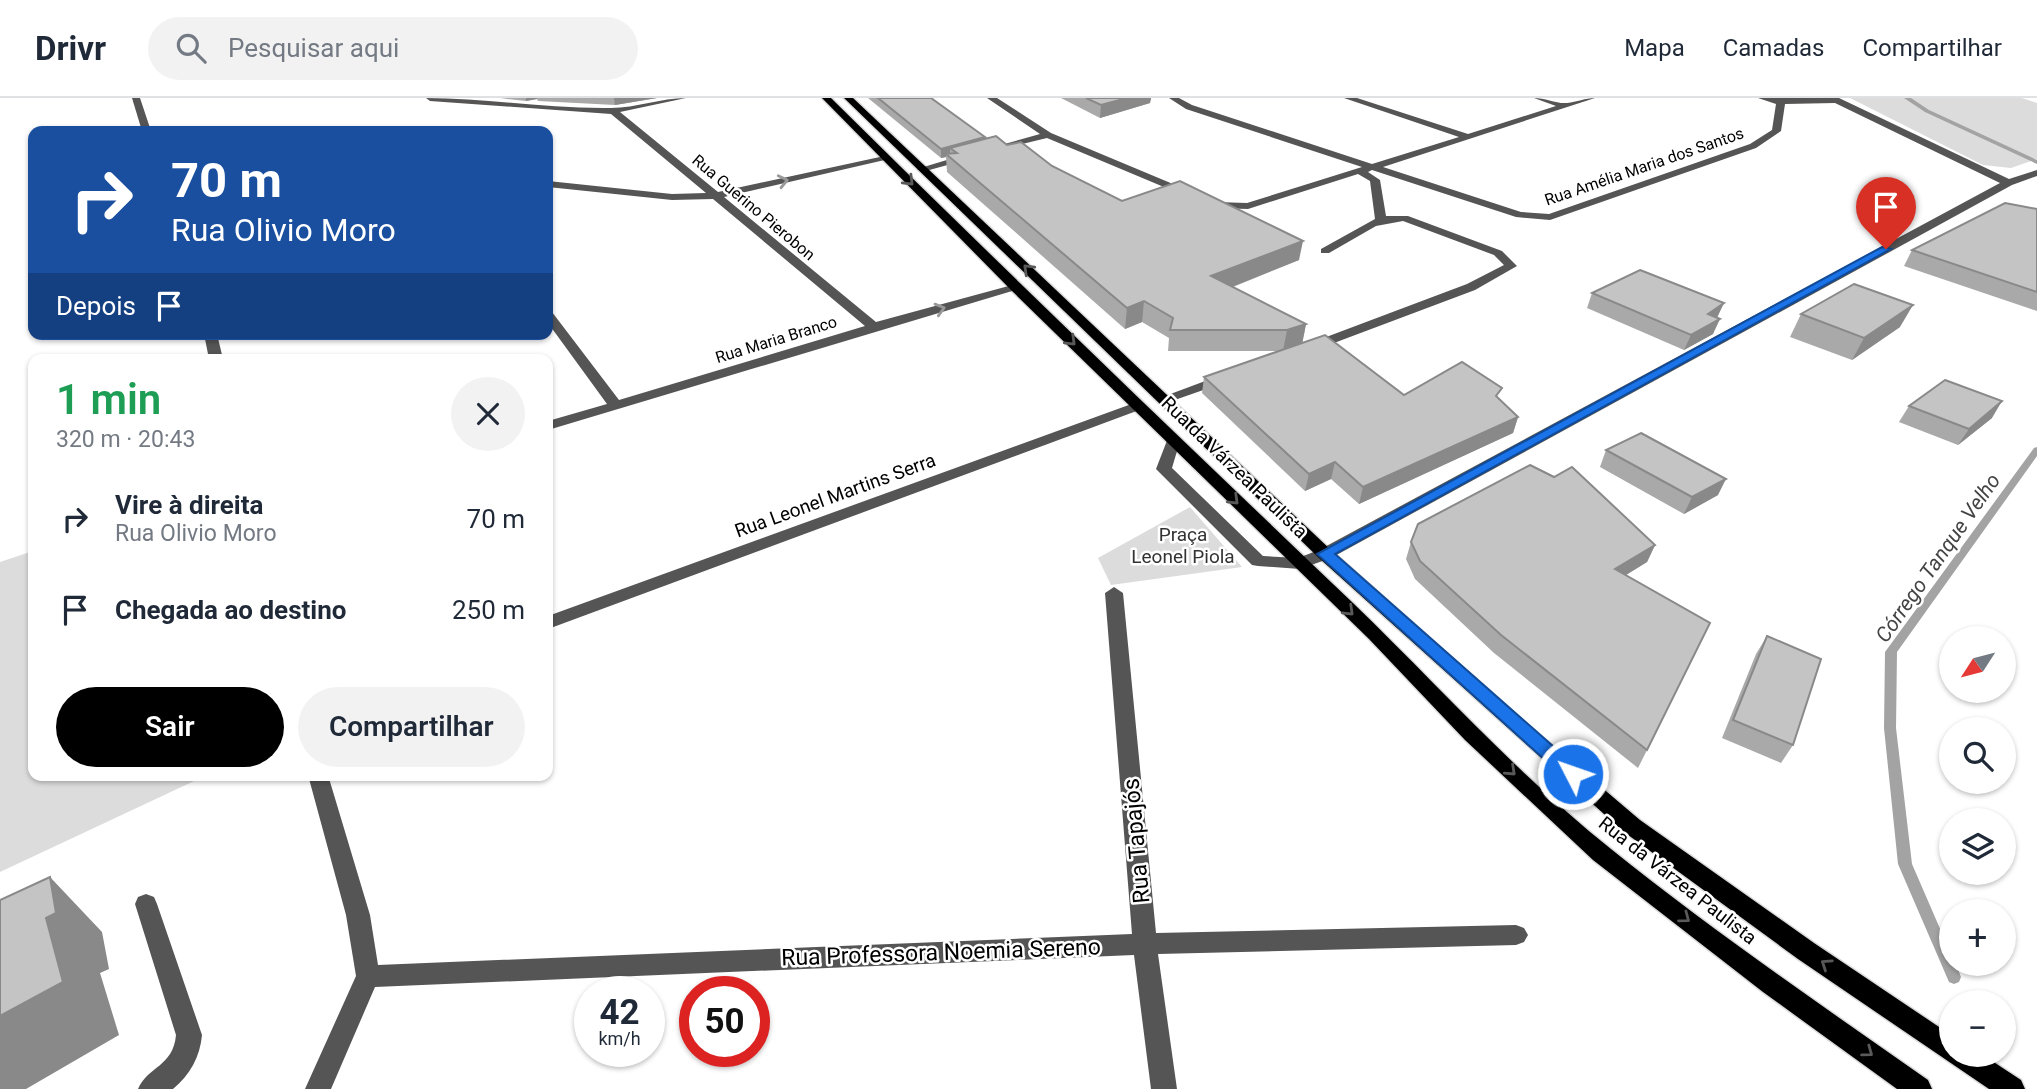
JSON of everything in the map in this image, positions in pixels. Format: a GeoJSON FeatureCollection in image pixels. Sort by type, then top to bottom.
{"type":"FeatureCollection","features":[{"type":"Feature","properties":{"kind":"main road","name":"Rua da Várzea Paulista"},"geometry":{"type":"LineString","coordinates":[[826,98],[1472,735],[1601,854],[1772,984],[1919,1089]]}},
{"type":"Feature","properties":{"kind":"main road","name":"Rua da Várzea Paulista"},"geometry":{"type":"LineString","coordinates":[[848,98],[1325,554],[1632,826],[1806,951],[1939,1041]]}},
{"type":"Feature","properties":{"kind":"main road"},"geometry":{"type":"LineString","coordinates":[[1978,1067],[2012,1089]]}},
{"type":"Feature","properties":{"kind":"street"},"geometry":{"type":"LineString","coordinates":[[136,98],[145,126]]}},
{"type":"Feature","properties":{"kind":"street"},"geometry":{"type":"LineString","coordinates":[[430,98],[613,111],[682,98]]}},
{"type":"Feature","properties":{"kind":"street"},"geometry":{"type":"LineString","coordinates":[[991,98],[1048,135],[1214,205],[1248,206],[1591,98]]}},
{"type":"Feature","properties":{"kind":"street","name":"Rua Amélia Maria dos Santos"},"geometry":{"type":"LineString","coordinates":[[1173,98],[1189,107],[1363,168],[1520,215],[1549,217],[1753,146],[1776,131],[1781,102]]}},
{"type":"Feature","properties":{"kind":"street"},"geometry":{"type":"LineString","coordinates":[[1348,98],[1465,136]]}},
{"type":"Feature","properties":{"kind":"street"},"geometry":{"type":"LineString","coordinates":[[1538,98],[1566,106]]}},
{"type":"Feature","properties":{"kind":"street"},"geometry":{"type":"LineString","coordinates":[[1762,98],[1781,102],[1834,99],[2007,183]]}},
{"type":"Feature","properties":{"kind":"street","name":"Rua Guerino Pierobon"},"geometry":{"type":"LineString","coordinates":[[613,111],[874,327]]}},
{"type":"Feature","properties":{"kind":"street"},"geometry":{"type":"LineString","coordinates":[[922,169],[1048,135]]}},
{"type":"Feature","properties":{"kind":"street"},"geometry":{"type":"LineString","coordinates":[[553,185],[671,197],[716,196],[886,157]]}},
{"type":"Feature","properties":{"kind":"street"},"geometry":{"type":"LineString","coordinates":[[1363,168],[1375,180],[1381,220]]}},
{"type":"Feature","properties":{"kind":"street"},"geometry":{"type":"LineString","coordinates":[[1173,441],[1164,469],[1192,498],[1258,561],[1300,564],[1325,554],[2007,183],[2037,173]]}},
{"type":"Feature","properties":{"kind":"street"},"geometry":{"type":"LineString","coordinates":[[1300,351],[1471,287],[1511,266],[1498,253],[1404,218],[1370,223],[1325,251]]}},
{"type":"Feature","properties":{"kind":"street","name":"Rua Maria Branco"},"geometry":{"type":"LineString","coordinates":[[553,425],[874,327],[1016,288]]}},
{"type":"Feature","properties":{"kind":"street"},"geometry":{"type":"LineString","coordinates":[[553,322],[616,406]]}},
{"type":"Feature","properties":{"kind":"street"},"geometry":{"type":"LineString","coordinates":[[1164,399],[1234,374]]}},
{"type":"Feature","properties":{"kind":"street","name":"Rua Leonel Martins Serra"},"geometry":{"type":"LineString","coordinates":[[553,621],[1138,406]]}},
{"type":"Feature","properties":{"kind":"street","name":"Rua Tapajós"},"geometry":{"type":"LineString","coordinates":[[1114,593],[1145,944],[1164,1089]]}},
{"type":"Feature","properties":{"kind":"street"},"geometry":{"type":"LineString","coordinates":[[318,1089],[368,976],[358,915],[320,781]]}},
{"type":"Feature","properties":{"kind":"street"},"geometry":{"type":"LineString","coordinates":[[146,904],[189,1035],[189,1047],[182,1062],[171,1075],[150,1089]]}},
{"type":"Feature","properties":{"kind":"street","name":"Rua Professora Noemia Sereno"},"geometry":{"type":"LineString","coordinates":[[368,976],[1145,944],[1516,935]]}},
{"type":"Feature","properties":{"kind":"green space"},"geometry":{"type":"Polygon","coordinates":[[[1850,98],[2022,98],[2037,103],[2037,159],[2011,168],[1983,165],[1850,98]]]}},
{"type":"Feature","properties":{"kind":"green space","name":"Praça Leonel Piola"},"geometry":{"type":"Polygon","coordinates":[[[1190,507],[1242,567],[1111,585],[1098,558],[1190,507]]]}},
{"type":"Feature","properties":{"kind":"green space"},"geometry":{"type":"Polygon","coordinates":[[[28,553],[28,781],[194,781],[0,872],[0,562],[28,553]]]}},
{"type":"Feature","properties":{"kind":"building"},"geometry":{"type":"Polygon","coordinates":[[[878,98],[931,98],[985,137],[941,149],[878,98]]]}},
{"type":"Feature","properties":{"kind":"building"},"geometry":{"type":"Polygon","coordinates":[[[1086,98],[1127,98],[1101,105],[1086,98]]]}},
{"type":"Feature","properties":{"kind":"building"},"geometry":{"type":"Polygon","coordinates":[[[996,136],[1007,145],[1021,142],[1052,166],[1122,201],[1180,181],[1303,241],[1211,276],[1306,324],[1287,330],[1170,330],[1173,318],[1144,301],[1127,308],[946,154],[957,153],[950,148],[996,136]]]}},
{"type":"Feature","properties":{"kind":"building"},"geometry":{"type":"Polygon","coordinates":[[[2005,203],[2037,209],[2037,292],[1912,250],[2005,203]]]}},
{"type":"Feature","properties":{"kind":"building"},"geometry":{"type":"Polygon","coordinates":[[[1640,270],[1724,303],[1708,314],[1720,319],[1691,335],[1592,293],[1640,270]]]}},
{"type":"Feature","properties":{"kind":"building"},"geometry":{"type":"Polygon","coordinates":[[[1854,284],[1913,305],[1864,338],[1801,314],[1854,284]]]}},
{"type":"Feature","properties":{"kind":"building"},"geometry":{"type":"Polygon","coordinates":[[[1325,335],[1404,395],[1462,362],[1502,388],[1496,396],[1518,417],[1363,487],[1335,462],[1309,474],[1204,377],[1325,335]]]}},
{"type":"Feature","properties":{"kind":"building"},"geometry":{"type":"Polygon","coordinates":[[[1945,380],[2002,401],[1969,429],[1909,406],[1945,380]]]}},
{"type":"Feature","properties":{"kind":"building"},"geometry":{"type":"Polygon","coordinates":[[[1641,433],[1726,479],[1692,497],[1606,450],[1641,433]]]}},
{"type":"Feature","properties":{"kind":"building"},"geometry":{"type":"Polygon","coordinates":[[[1530,465],[1554,477],[1572,467],[1655,545],[1615,569],[1710,623],[1647,750],[1501,635],[1420,561],[1411,542],[1418,524],[1530,465]]]}},
{"type":"Feature","properties":{"kind":"building"},"geometry":{"type":"Polygon","coordinates":[[[1767,636],[1821,659],[1793,745],[1733,720],[1767,636]]]}},
{"type":"Feature","properties":{"kind":"building"},"geometry":{"type":"Polygon","coordinates":[[[50,877],[56,913],[46,918],[63,982],[0,1016],[0,900],[50,877]]]}},
{"type":"Feature","properties":{"kind":"waterway"},"geometry":{"type":"LineString","coordinates":[[1907,98],[1927,111],[2037,162]]}},
{"type":"Feature","properties":{"kind":"waterway","name":"Córrego Tanque Velho"},"geometry":{"type":"LineString","coordinates":[[1954,977],[1905,864],[1890,728],[1891,652],[2037,450]]}},
{"type":"Feature","properties":{"kind":"route"},"geometry":{"type":"LineString","coordinates":[[1573,774],[1325,554],[1886,249]]}}]}
